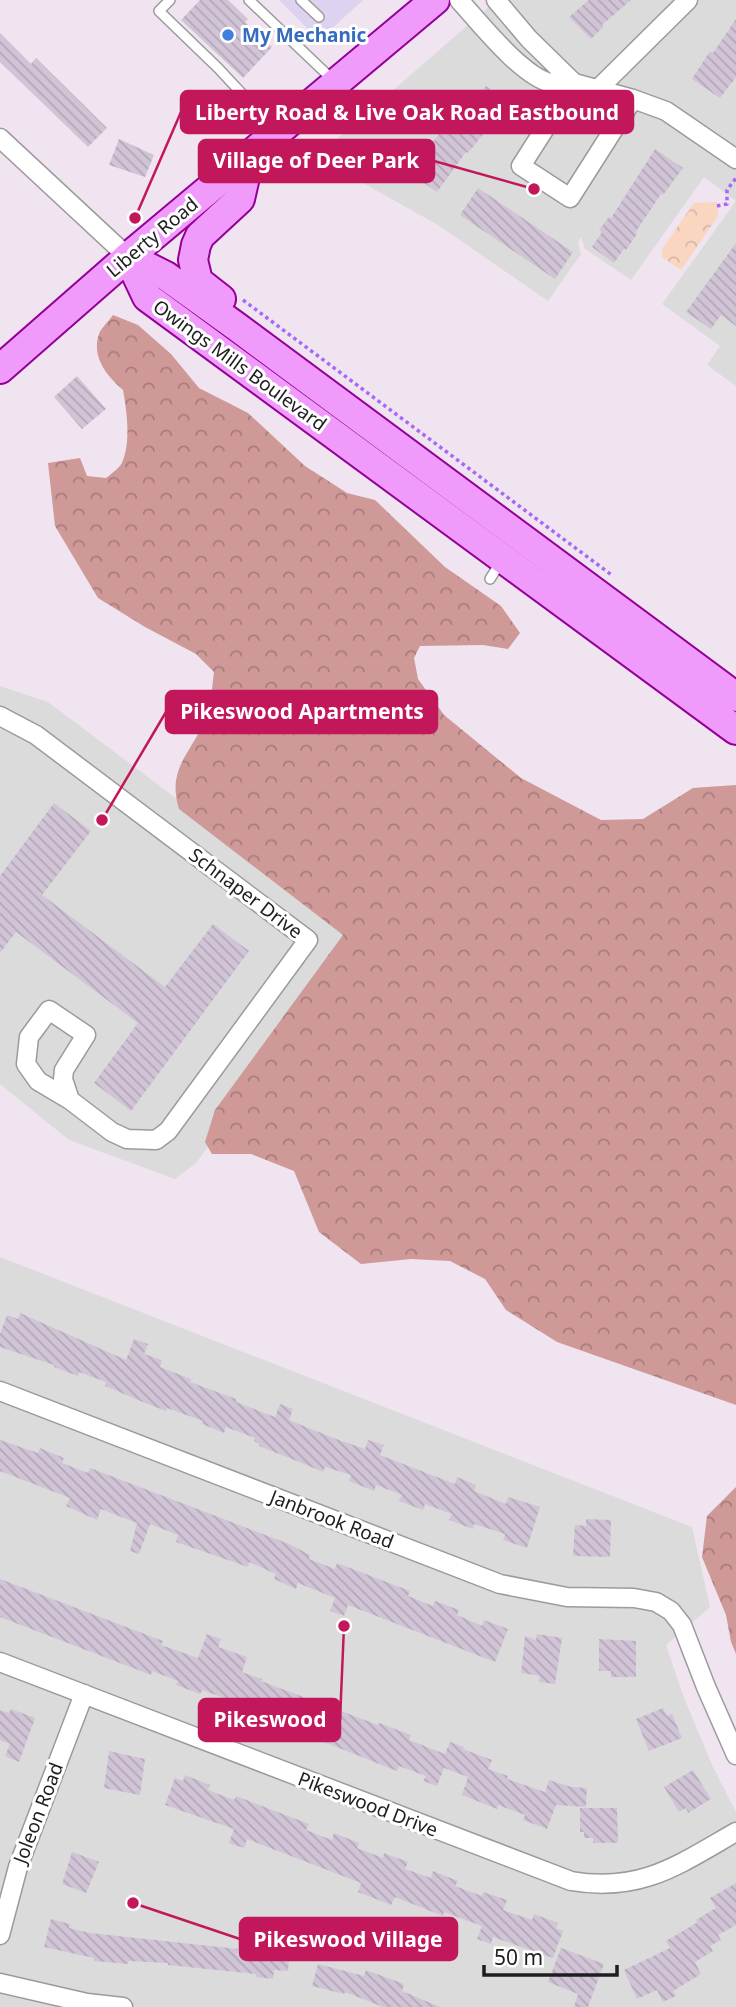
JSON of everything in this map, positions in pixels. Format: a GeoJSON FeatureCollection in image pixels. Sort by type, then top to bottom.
{"type":"FeatureCollection","features":[{"type":"Feature","properties":{"kind":"main road","name":"Liberty Road"},"geometry":{"type":"LineString","coordinates":[[3,362],[435,0]]}},
{"type":"Feature","properties":{"kind":"main road"},"geometry":{"type":"LineString","coordinates":[[237,327],[236,310],[198,281],[193,260],[200,236],[240,199],[250,155]]}},
{"type":"Feature","properties":{"kind":"main road","name":"Owings Mills Boulevard"},"geometry":{"type":"LineString","coordinates":[[128,257],[166,276],[237,327],[736,697]]}},
{"type":"Feature","properties":{"kind":"main road","name":"Owings Mills Boulevard"},"geometry":{"type":"LineString","coordinates":[[128,257],[147,297],[497,569],[736,730]]}},
{"type":"Feature","properties":{"kind":"street"},"geometry":{"type":"LineString","coordinates":[[459,0],[502,48],[532,74],[550,83],[574,83],[666,111],[736,159]]}},
{"type":"Feature","properties":{"kind":"street"},"geometry":{"type":"LineString","coordinates":[[496,0],[529,39],[574,83]]}},
{"type":"Feature","properties":{"kind":"street"},"geometry":{"type":"LineString","coordinates":[[598,89],[688,0]]}},
{"type":"Feature","properties":{"kind":"street"},"geometry":{"type":"LineString","coordinates":[[574,83],[521,166],[570,198],[633,99]]}},
{"type":"Feature","properties":{"kind":"street"},"geometry":{"type":"LineString","coordinates":[[0,138],[128,257]]}},
{"type":"Feature","properties":{"kind":"street","name":"Schnaper Drive"},"geometry":{"type":"LineString","coordinates":[[0,716],[36,735],[308,940],[169,1131],[156,1140],[127,1139],[112,1132],[70,1100],[38,1082],[26,1064],[29,1037],[49,1010],[86,1035],[64,1070],[63,1079],[70,1100]]}},
{"type":"Feature","properties":{"kind":"street","name":"Janbrook Road"},"geometry":{"type":"LineString","coordinates":[[0,1391],[500,1584],[567,1597],[634,1598],[656,1602],[671,1611],[682,1625],[736,1755]]}},
{"type":"Feature","properties":{"kind":"street","name":"Pikeswood Drive"},"geometry":{"type":"LineString","coordinates":[[0,1662],[571,1881],[615,1885],[638,1881],[676,1866],[736,1832]]}},
{"type":"Feature","properties":{"kind":"street","name":"Joleon Road"},"geometry":{"type":"LineString","coordinates":[[0,1935],[18,1867],[84,1695]]}},
{"type":"Feature","properties":{"kind":"street"},"geometry":{"type":"LineString","coordinates":[[0,1983],[87,2003],[122,2007]]}},
{"type":"Feature","properties":{"kind":"lane"},"geometry":{"type":"LineString","coordinates":[[170,0],[159,11],[278,132]]}},
{"type":"Feature","properties":{"kind":"lane"},"geometry":{"type":"LineString","coordinates":[[249,0],[336,84]]}},
{"type":"Feature","properties":{"kind":"lane"},"geometry":{"type":"LineString","coordinates":[[301,0],[319,17]]}},
{"type":"Feature","properties":{"kind":"path"},"geometry":{"type":"LineString","coordinates":[[717,206],[727,204],[727,190],[736,178]]}},
{"type":"Feature","properties":{"kind":"shaded area"},"geometry":{"type":"Polygon","coordinates":[[[279,0],[363,0],[319,40],[279,0]]]}},
{"type":"Feature","properties":{"kind":"shaded area"},"geometry":{"type":"Polygon","coordinates":[[[497,0],[736,0],[736,201],[704,177],[631,280],[585,249],[581,237],[578,242],[581,254],[548,301],[438,225],[316,157],[497,0]]]}},
{"type":"Feature","properties":{"kind":"shaded area"},"geometry":{"type":"Polygon","coordinates":[[[736,201],[736,386],[707,365],[720,346],[662,304],[736,201]]]}},
{"type":"Feature","properties":{"kind":"shaded area"},"geometry":{"type":"Polygon","coordinates":[[[0,686],[48,702],[362,938],[196,1163],[175,1179],[69,1140],[0,1084],[0,686]]]}},
{"type":"Feature","properties":{"kind":"shaded area"},"geometry":{"type":"Polygon","coordinates":[[[0,1257],[692,1527],[710,1607],[666,1645],[684,1698],[713,1767],[736,1812],[736,2007],[0,2007],[0,1257]]]}},
{"type":"Feature","properties":{"kind":"green space"},"geometry":{"type":"Polygon","coordinates":[[[717,202],[718,216],[681,270],[662,257],[662,249],[694,203],[717,202]]]}},
{"type":"Feature","properties":{"kind":"green space"},"geometry":{"type":"Polygon","coordinates":[[[113,315],[138,325],[171,354],[199,388],[248,413],[305,466],[347,493],[375,500],[445,567],[501,606],[520,633],[508,649],[483,645],[420,646],[414,658],[418,679],[444,715],[521,778],[601,820],[643,819],[693,788],[736,785],[736,1405],[557,1342],[506,1310],[485,1279],[450,1261],[411,1259],[361,1264],[319,1232],[294,1171],[251,1154],[212,1154],[205,1142],[215,1110],[343,935],[179,809],[176,795],[178,773],[207,715],[214,672],[196,654],[98,598],[55,526],[48,463],[80,458],[87,476],[106,478],[121,465],[125,455],[127,427],[123,390],[106,372],[97,350],[100,332],[113,315]]]}},
{"type":"Feature","properties":{"kind":"green space"},"geometry":{"type":"Polygon","coordinates":[[[736,1487],[736,1654],[726,1615],[702,1557],[707,1516],[736,1487]]]}},
{"type":"Feature","properties":{"kind":"building","name":"My Mechanic"},"geometry":{"type":"Polygon","coordinates":[[[200,0],[228,0],[248,19],[245,22],[272,47],[243,78],[181,20],[200,0]]]}},
{"type":"Feature","properties":{"kind":"building"},"geometry":{"type":"Polygon","coordinates":[[[589,0],[631,0],[602,25],[591,39],[569,17],[589,0]]]}},
{"type":"Feature","properties":{"kind":"building"},"geometry":{"type":"Polygon","coordinates":[[[736,19],[736,77],[720,98],[692,79],[736,19]]]}},
{"type":"Feature","properties":{"kind":"building"},"geometry":{"type":"Polygon","coordinates":[[[0,33],[31,64],[36,58],[107,128],[88,147],[0,62],[0,33]]]}},
{"type":"Feature","properties":{"kind":"building"},"geometry":{"type":"Polygon","coordinates":[[[486,86],[510,103],[491,129],[489,127],[468,153],[466,152],[437,192],[415,177],[424,164],[417,159],[428,143],[430,145],[451,120],[456,124],[486,86]]]}},
{"type":"Feature","properties":{"kind":"building"},"geometry":{"type":"Polygon","coordinates":[[[119,139],[154,155],[145,177],[109,165],[119,139]]]}},
{"type":"Feature","properties":{"kind":"building"},"geometry":{"type":"Polygon","coordinates":[[[655,149],[683,168],[663,195],[661,194],[635,233],[637,234],[614,263],[592,247],[602,232],[599,230],[609,217],[611,218],[655,149]]]}},
{"type":"Feature","properties":{"kind":"building"},"geometry":{"type":"Polygon","coordinates":[[[478,188],[573,252],[555,279],[460,215],[478,188]]]}},
{"type":"Feature","properties":{"kind":"building"},"geometry":{"type":"Polygon","coordinates":[[[736,243],[736,326],[721,315],[711,329],[686,312],[736,243]]]}},
{"type":"Feature","properties":{"kind":"building"},"geometry":{"type":"Polygon","coordinates":[[[77,376],[106,409],[82,429],[54,397],[77,376]]]}},
{"type":"Feature","properties":{"kind":"building"},"geometry":{"type":"Polygon","coordinates":[[[54,803],[91,831],[42,895],[165,987],[213,924],[249,951],[131,1111],[94,1083],[138,1023],[16,932],[0,953],[0,876],[54,803]]]}},
{"type":"Feature","properties":{"kind":"building"},"geometry":{"type":"Polygon","coordinates":[[[20,1313],[126,1360],[134,1339],[148,1344],[144,1354],[162,1360],[160,1367],[191,1379],[190,1382],[236,1399],[236,1402],[275,1417],[280,1404],[293,1409],[289,1420],[336,1439],[365,1449],[368,1440],[384,1445],[380,1455],[455,1484],[457,1477],[476,1485],[474,1491],[506,1504],[508,1497],[540,1507],[527,1548],[503,1540],[505,1534],[474,1524],[473,1529],[449,1520],[452,1514],[425,1504],[423,1510],[399,1501],[402,1495],[376,1485],[374,1491],[349,1481],[351,1475],[325,1467],[323,1472],[259,1446],[260,1444],[254,1441],[255,1438],[226,1427],[224,1433],[202,1424],[203,1421],[167,1408],[166,1411],[105,1386],[106,1382],[79,1372],[78,1376],[0,1347],[0,1334],[7,1315],[18,1319],[20,1313]]]}},
{"type":"Feature","properties":{"kind":"building"},"geometry":{"type":"Polygon","coordinates":[[[0,1440],[38,1453],[40,1448],[64,1458],[62,1463],[88,1473],[90,1468],[289,1544],[310,1555],[309,1559],[335,1569],[337,1563],[410,1591],[408,1596],[433,1606],[435,1601],[459,1610],[457,1615],[482,1626],[484,1620],[508,1629],[495,1662],[348,1605],[344,1616],[330,1611],[335,1598],[298,1583],[296,1589],[274,1579],[276,1574],[249,1562],[248,1567],[176,1542],[178,1535],[150,1524],[139,1554],[130,1551],[137,1523],[101,1509],[97,1520],[66,1506],[70,1498],[0,1471],[0,1440]]]}},
{"type":"Feature","properties":{"kind":"building"},"geometry":{"type":"Polygon","coordinates":[[[586,1519],[611,1520],[610,1557],[573,1556],[575,1525],[586,1526],[586,1519]]]}},
{"type":"Feature","properties":{"kind":"building"},"geometry":{"type":"Polygon","coordinates":[[[0,1579],[163,1641],[161,1645],[198,1658],[207,1634],[221,1639],[218,1647],[247,1657],[242,1672],[262,1679],[261,1681],[411,1735],[409,1740],[445,1754],[450,1742],[464,1747],[463,1749],[492,1760],[488,1769],[508,1776],[507,1779],[545,1792],[549,1780],[571,1787],[587,1788],[586,1807],[556,1805],[547,1829],[523,1820],[525,1815],[498,1805],[497,1809],[462,1795],[468,1777],[444,1768],[437,1786],[423,1781],[426,1776],[399,1766],[397,1771],[324,1742],[325,1739],[300,1729],[299,1733],[225,1705],[227,1699],[202,1690],[200,1694],[176,1685],[178,1681],[152,1671],[151,1675],[0,1617],[0,1579]]]}},
{"type":"Feature","properties":{"kind":"building"},"geometry":{"type":"Polygon","coordinates":[[[537,1634],[562,1638],[555,1684],[539,1682],[540,1676],[521,1673],[525,1636],[536,1640],[537,1634]]]}},
{"type":"Feature","properties":{"kind":"building"},"geometry":{"type":"Polygon","coordinates":[[[599,1639],[636,1641],[636,1677],[611,1677],[611,1671],[599,1671],[599,1639]]]}},
{"type":"Feature","properties":{"kind":"building"},"geometry":{"type":"Polygon","coordinates":[[[663,1708],[667,1716],[672,1714],[682,1738],[649,1751],[636,1719],[663,1708]]]}},
{"type":"Feature","properties":{"kind":"building"},"geometry":{"type":"Polygon","coordinates":[[[11,1709],[35,1718],[19,1762],[5,1756],[10,1744],[0,1740],[0,1710],[9,1713],[11,1709]]]}},
{"type":"Feature","properties":{"kind":"building"},"geometry":{"type":"Polygon","coordinates":[[[109,1751],[145,1759],[140,1795],[104,1788],[109,1751]]]}},
{"type":"Feature","properties":{"kind":"building"},"geometry":{"type":"Polygon","coordinates":[[[693,1770],[711,1799],[688,1813],[686,1808],[679,1812],[664,1787],[693,1770]]]}},
{"type":"Feature","properties":{"kind":"building"},"geometry":{"type":"Polygon","coordinates":[[[185,1775],[210,1785],[208,1790],[234,1800],[236,1796],[309,1824],[306,1830],[332,1840],[334,1833],[359,1843],[357,1848],[383,1858],[384,1853],[408,1862],[405,1869],[431,1878],[433,1871],[458,1881],[455,1886],[482,1896],[483,1892],[507,1900],[503,1910],[532,1920],[534,1914],[558,1923],[556,1928],[563,1931],[553,1958],[493,1937],[491,1944],[477,1939],[482,1926],[444,1912],[443,1916],[395,1897],[391,1905],[358,1892],[361,1883],[247,1839],[244,1848],[229,1843],[234,1829],[165,1805],[175,1778],[183,1781],[185,1775]]]}},
{"type":"Feature","properties":{"kind":"building"},"geometry":{"type":"Polygon","coordinates":[[[580,1808],[617,1808],[618,1843],[593,1843],[593,1838],[584,1838],[584,1832],[580,1832],[580,1808]]]}},
{"type":"Feature","properties":{"kind":"building"},"geometry":{"type":"Polygon","coordinates":[[[72,1852],[99,1862],[86,1893],[62,1884],[72,1852]]]}},
{"type":"Feature","properties":{"kind":"building"},"geometry":{"type":"Polygon","coordinates":[[[736,1883],[736,1925],[718,1935],[721,1940],[710,1946],[713,1951],[695,1962],[701,1974],[673,1991],[676,1996],[663,2002],[657,1990],[637,1999],[624,1970],[670,1948],[666,1941],[716,1908],[710,1898],[736,1883]]]}},
{"type":"Feature","properties":{"kind":"building"},"geometry":{"type":"Polygon","coordinates":[[[51,1919],[70,1924],[69,1928],[90,1933],[238,1949],[237,1955],[264,1959],[267,1937],[291,1939],[288,1971],[274,1970],[273,1979],[256,1977],[256,1974],[168,1963],[94,1961],[94,1958],[44,1947],[51,1919]]]}},
{"type":"Feature","properties":{"kind":"building"},"geometry":{"type":"Polygon","coordinates":[[[561,1948],[604,1964],[588,2007],[574,2007],[578,1994],[548,1982],[561,1948]]]}},
{"type":"Feature","properties":{"kind":"building"},"geometry":{"type":"Polygon","coordinates":[[[318,1964],[364,1976],[366,1970],[404,1984],[402,1991],[440,2007],[383,2007],[345,1992],[344,1994],[312,1986],[318,1964]]]}},
{"type":"Feature","properties":{"kind":"place","name":"My Mechanic"},"geometry":{"type":"Point","coordinates":[228,35]}},
{"type":"Feature","properties":{"kind":"place","name":"Village of Deer Park"},"geometry":{"type":"Point","coordinates":[534,189]}},
{"type":"Feature","properties":{"kind":"place","name":"Liberty Road & Live Oak Road Eastbound"},"geometry":{"type":"Point","coordinates":[135,218]}},
{"type":"Feature","properties":{"kind":"place","name":"Pikeswood Apartments"},"geometry":{"type":"Point","coordinates":[102,820]}},
{"type":"Feature","properties":{"kind":"place","name":"Pikeswood"},"geometry":{"type":"Point","coordinates":[344,1626]}},
{"type":"Feature","properties":{"kind":"place","name":"Pikeswood Village"},"geometry":{"type":"Point","coordinates":[133,1903]}}]}
